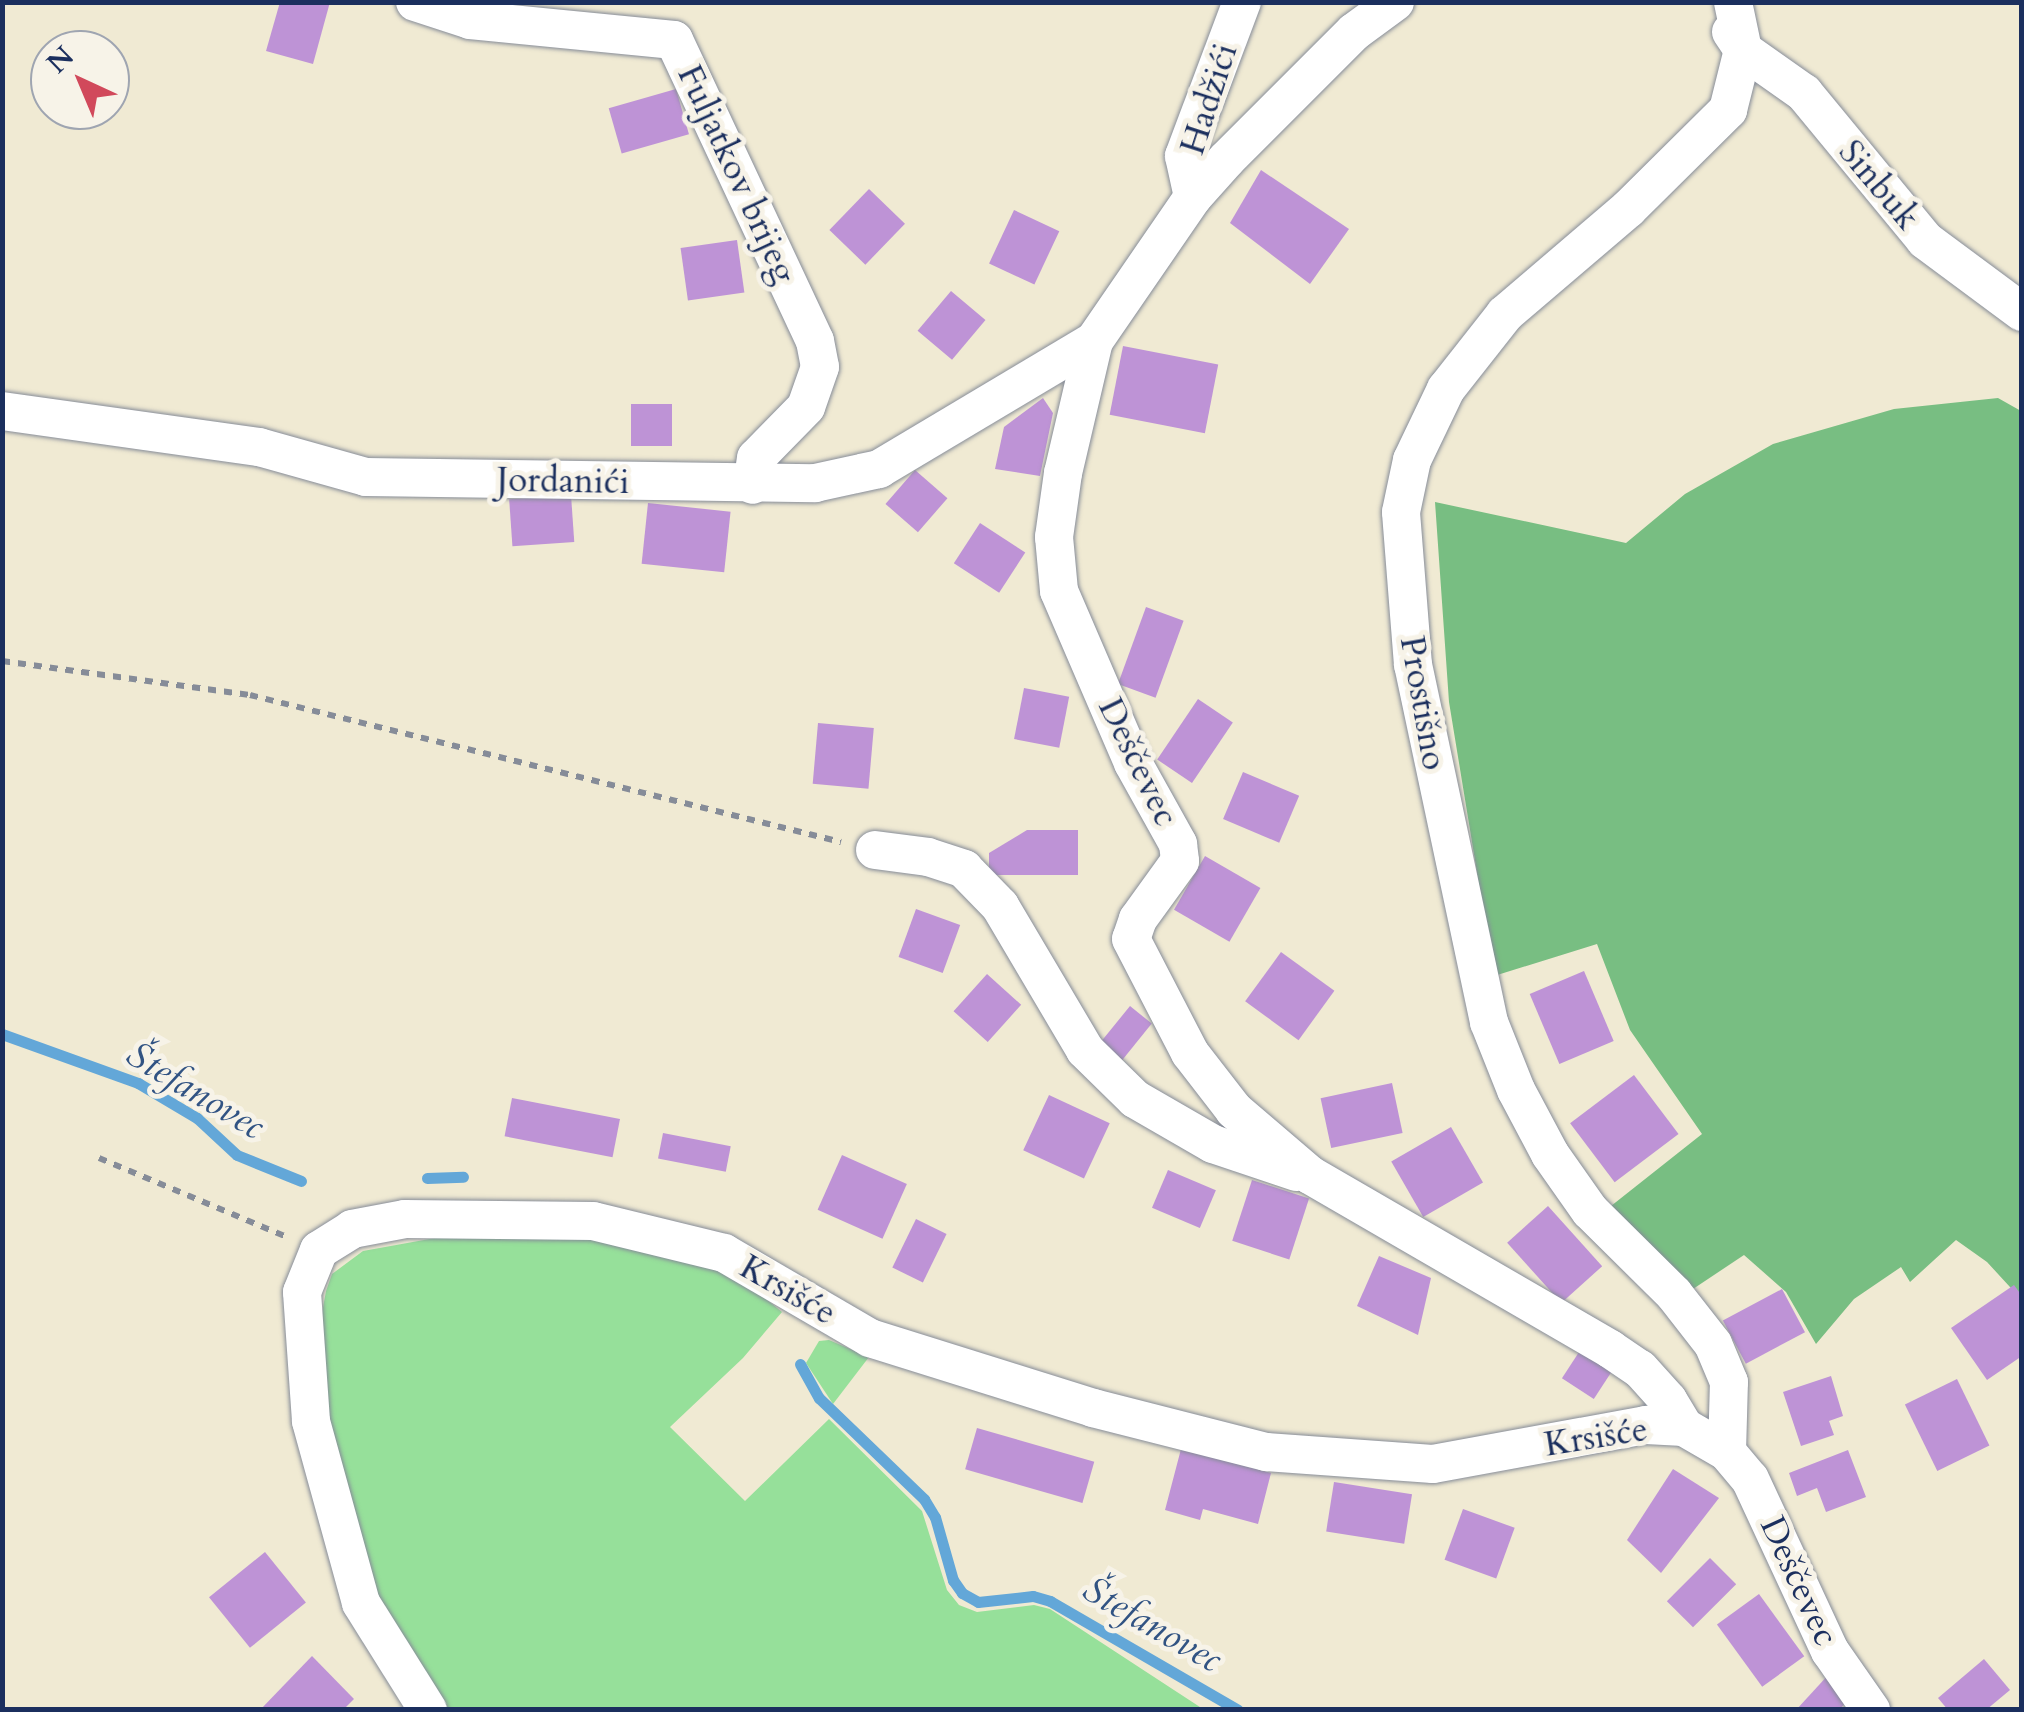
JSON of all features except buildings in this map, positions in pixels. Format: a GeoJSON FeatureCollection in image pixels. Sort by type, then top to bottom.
{"type":"FeatureCollection","features":[{"type":"Feature","properties":{"kind":"street","name":"Fuljatkov brijeg"},"geometry":{"type":"LineString","coordinates":[[415,2],[470,20],[674,40],[815,341],[820,367],[806,407],[756,458],[752,484]]}},
{"type":"Feature","properties":{"kind":"street","name":"Hadžići"},"geometry":{"type":"LineString","coordinates":[[1193,197],[1184,156],[1242,2]]}},
{"type":"Feature","properties":{"kind":"street"},"geometry":{"type":"LineString","coordinates":[[1094,341],[1193,197],[1354,32],[1395,2]]}},
{"type":"Feature","properties":{"kind":"street","name":"Sinbuk"},"geometry":{"type":"LineString","coordinates":[[1708,2],[1744,50],[1804,93],[1925,240],[2022,312]]}},
{"type":"Feature","properties":{"kind":"street","name":"Prostišno"},"geometry":{"type":"LineString","coordinates":[[1727,1452],[1729,1382],[1713,1344],[1674,1294],[1590,1211],[1550,1154],[1516,1090],[1489,1022],[1412,665],[1401,512],[1412,460],[1446,389],[1504,314],[1628,209],[1728,110],[1744,50],[1733,2]]}},
{"type":"Feature","properties":{"kind":"street","name":"Jordanići"},"geometry":{"type":"LineString","coordinates":[[2,410],[259,447],[366,477],[815,483],[878,469],[1094,341]]}},
{"type":"Feature","properties":{"kind":"street","name":"Deščevec"},"geometry":{"type":"LineString","coordinates":[[1094,341],[1062,473],[1054,537],[1059,591],[1133,763],[1178,844],[1180,862],[1138,919],[1131,939],[1190,1054],[1234,1110],[1310,1175],[1610,1349],[1649,1379],[1684,1427]]}},
{"type":"Feature","properties":{"kind":"street","name":"Deščevec"},"geometry":{"type":"LineString","coordinates":[[875,850],[928,857],[964,869],[1000,906],[1085,1050],[1135,1100],[1213,1144],[1310,1175]]}},
{"type":"Feature","properties":{"kind":"street","name":"Krsišće"},"geometry":{"type":"LineString","coordinates":[[319,1250],[352,1229],[405,1219],[593,1222],[724,1253],[870,1338],[1093,1408],[1266,1452],[1434,1464],[1646,1426],[1684,1427],[1727,1452]]}},
{"type":"Feature","properties":{"kind":"street"},"geometry":{"type":"LineString","coordinates":[[319,1250],[302,1292],[310,1420],[360,1603],[428,1710]]}},
{"type":"Feature","properties":{"kind":"street","name":"Deščevec"},"geometry":{"type":"LineString","coordinates":[[1727,1452],[1750,1479],[1796,1586],[1830,1652],[1871,1710]]}},
{"type":"Feature","properties":{"kind":"path"},"geometry":{"type":"LineString","coordinates":[[2,662],[250,694],[875,850]]}},
{"type":"Feature","properties":{"kind":"path"},"geometry":{"type":"LineString","coordinates":[[100,1158],[319,1250]]}},
{"type":"Feature","properties":{"kind":"green space"},"geometry":{"type":"Polygon","coordinates":[[[1998,398],[2021,411],[2021,1299],[1987,1262],[1956,1240],[1910,1282],[1901,1267],[1854,1299],[1816,1344],[1786,1292],[1744,1255],[1687,1293],[1611,1206],[1702,1134],[1630,1030],[1597,944],[1494,976],[1449,702],[1435,502],[1626,543],[1685,494],[1773,444],[1894,409],[1998,398]]]}},
{"type":"Feature","properties":{"kind":"green space"},"geometry":{"type":"Polygon","coordinates":[[[591,1233],[723,1264],[782,1312],[743,1358],[670,1427],[745,1501],[829,1419],[922,1511],[947,1590],[959,1605],[977,1612],[1034,1605],[1050,1609],[1203,1709],[442,1709],[378,1601],[328,1424],[322,1313],[326,1291],[332,1274],[363,1251],[446,1236],[516,1239],[591,1233]]]}},
{"type":"Feature","properties":{"kind":"green space"},"geometry":{"type":"Polygon","coordinates":[[[829,1340],[869,1357],[833,1404],[806,1363],[819,1341],[829,1340]]]}},
{"type":"Feature","properties":{"kind":"waterway","name":"Štefanovec"},"geometry":{"type":"LineString","coordinates":[[2,1034],[138,1083],[197,1118],[237,1155],[301,1181]]}},
{"type":"Feature","properties":{"kind":"waterway","name":"Štefanovec"},"geometry":{"type":"LineString","coordinates":[[427,1178],[463,1177]]}},
{"type":"Feature","properties":{"kind":"waterway","name":"Štefanovec"},"geometry":{"type":"LineString","coordinates":[[800,1364],[819,1398],[924,1499],[935,1517],[953,1580],[962,1593],[978,1602],[1033,1596],[1050,1601],[1238,1710]]}}]}
